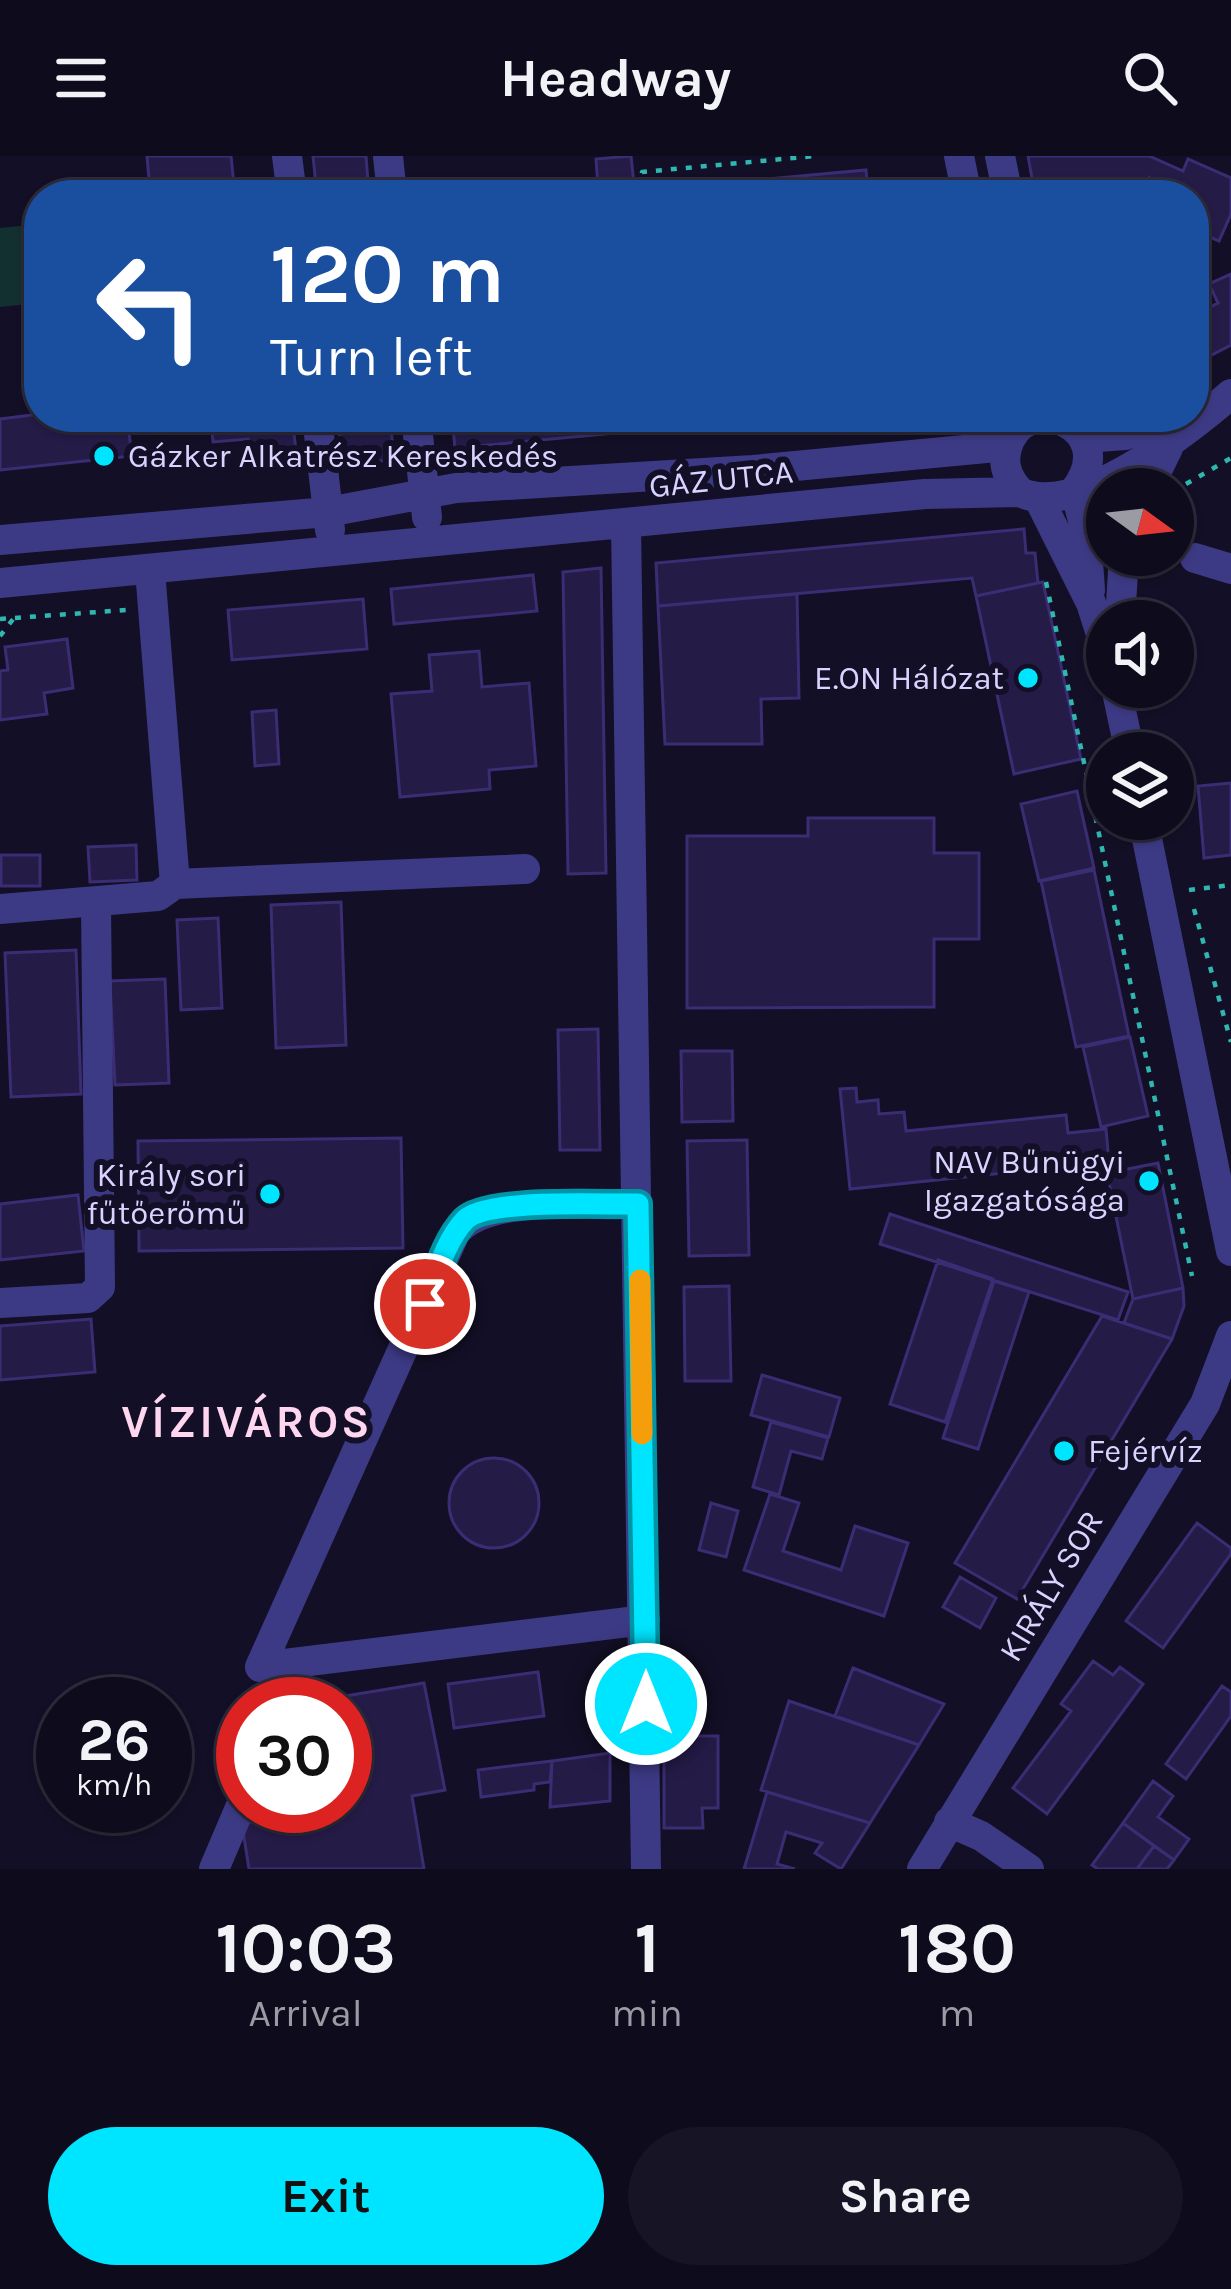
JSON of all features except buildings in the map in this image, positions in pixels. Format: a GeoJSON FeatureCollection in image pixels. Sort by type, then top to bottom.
{"type":"FeatureCollection","features":[{"type":"Feature","properties":{"kind":"street"},"geometry":{"type":"LineString","coordinates":[[319,432],[332,554]]}},
{"type":"Feature","properties":{"kind":"street"},"geometry":{"type":"LineString","coordinates":[[418,432],[429,541]]}},
{"type":"Feature","properties":{"kind":"street"},"geometry":{"type":"LineString","coordinates":[[1012,432],[1006,466],[1030,496],[1089,600]]}},
{"type":"Feature","properties":{"kind":"street","name":"GÁZ UTCA"},"geometry":{"type":"LineString","coordinates":[[0,541],[328,512],[456,488],[753,470],[1012,432]]}},
{"type":"Feature","properties":{"kind":"street"},"geometry":{"type":"LineString","coordinates":[[1078,432],[1084,438],[1088,466],[1075,490],[1086,532],[1091,600]]}},
{"type":"Feature","properties":{"kind":"street"},"geometry":{"type":"LineString","coordinates":[[1084,438],[1170,433]]}},
{"type":"Feature","properties":{"kind":"street"},"geometry":{"type":"LineString","coordinates":[[1156,468],[1170,433]]}},
{"type":"Feature","properties":{"kind":"street"},"geometry":{"type":"LineString","coordinates":[[1030,496],[1075,490],[1170,433]]}},
{"type":"Feature","properties":{"kind":"street","name":"GÁZ UTCA"},"geometry":{"type":"LineString","coordinates":[[0,583],[925,494],[1030,496]]}},
{"type":"Feature","properties":{"kind":"street"},"geometry":{"type":"LineString","coordinates":[[626,525],[646,1869]]}},
{"type":"Feature","properties":{"kind":"street"},"geometry":{"type":"LineString","coordinates":[[1195,558],[1231,569]]}},
{"type":"Feature","properties":{"kind":"street"},"geometry":{"type":"LineString","coordinates":[[150,570],[175,884]]}},
{"type":"Feature","properties":{"kind":"street"},"geometry":{"type":"LineString","coordinates":[[1147,840],[1231,1251]]}},
{"type":"Feature","properties":{"kind":"street"},"geometry":{"type":"LineString","coordinates":[[0,909],[158,896],[175,884],[525,869]]}},
{"type":"Feature","properties":{"kind":"street"},"geometry":{"type":"LineString","coordinates":[[0,1303],[88,1298],[100,1287],[96,904]]}},
{"type":"Feature","properties":{"kind":"street"},"geometry":{"type":"LineString","coordinates":[[638,1204],[494,1208],[469,1215],[454,1233],[260,1667],[645,1620]]}},
{"type":"Feature","properties":{"kind":"street","name":"KIRÁLY SOR"},"geometry":{"type":"LineString","coordinates":[[922,1869],[1211,1393],[1231,1336]]}},
{"type":"Feature","properties":{"kind":"street"},"geometry":{"type":"LineString","coordinates":[[949,1822],[981,1836],[1029,1869]]}},
{"type":"Feature","properties":{"kind":"street"},"geometry":{"type":"LineString","coordinates":[[214,1869],[230,1833]]}},
{"type":"Feature","properties":{"kind":"path"},"geometry":{"type":"LineString","coordinates":[[642,180],[642,172],[814,156]]}},
{"type":"Feature","properties":{"kind":"path"},"geometry":{"type":"LineString","coordinates":[[1194,479],[1231,458]]}},
{"type":"Feature","properties":{"kind":"path"},"geometry":{"type":"LineString","coordinates":[[1045,576],[1192,1276]]}},
{"type":"Feature","properties":{"kind":"path"},"geometry":{"type":"LineString","coordinates":[[0,620],[152,609]]}},
{"type":"Feature","properties":{"kind":"path"},"geometry":{"type":"LineString","coordinates":[[0,636],[14,618]]}},
{"type":"Feature","properties":{"kind":"path"},"geometry":{"type":"LineString","coordinates":[[1185,872],[1231,1042]]}},
{"type":"Feature","properties":{"kind":"path"},"geometry":{"type":"LineString","coordinates":[[1189,890],[1231,885]]}},
{"type":"Feature","properties":{"kind":"green space"},"geometry":{"type":"Polygon","coordinates":[[[24,226],[24,305],[0,307],[0,228],[24,226]]]}},
{"type":"Feature","properties":{"kind":"slow traffic"},"geometry":{"type":"LineString","coordinates":[[640,1280],[642,1434]]}},
{"type":"Feature","properties":{"kind":"place","name":"Gázker Alkatrész Kereskedés"},"geometry":{"type":"Point","coordinates":[104,456]}},
{"type":"Feature","properties":{"kind":"place","name":"E.ON Hálózat"},"geometry":{"type":"Point","coordinates":[1028,678]}},
{"type":"Feature","properties":{"kind":"place","name":"NAV Bűnügyi Igazgatósága"},"geometry":{"type":"Point","coordinates":[1149,1181]}},
{"type":"Feature","properties":{"kind":"place","name":"Király sori fűtőerőmű"},"geometry":{"type":"Point","coordinates":[270,1194]}},
{"type":"Feature","properties":{"kind":"place","name":"Fejérvíz"},"geometry":{"type":"Point","coordinates":[1064,1451]}},
{"type":"Feature","properties":{"kind":"district","name":"VÍZIVÁROS"},"geometry":{"type":"Point","coordinates":[247,1422]}},
{"type":"Feature","properties":{"kind":"route"},"geometry":{"type":"LineString","coordinates":[[425,1304],[454,1233],[469,1215],[494,1208],[638,1204],[646,1704]]}}]}
